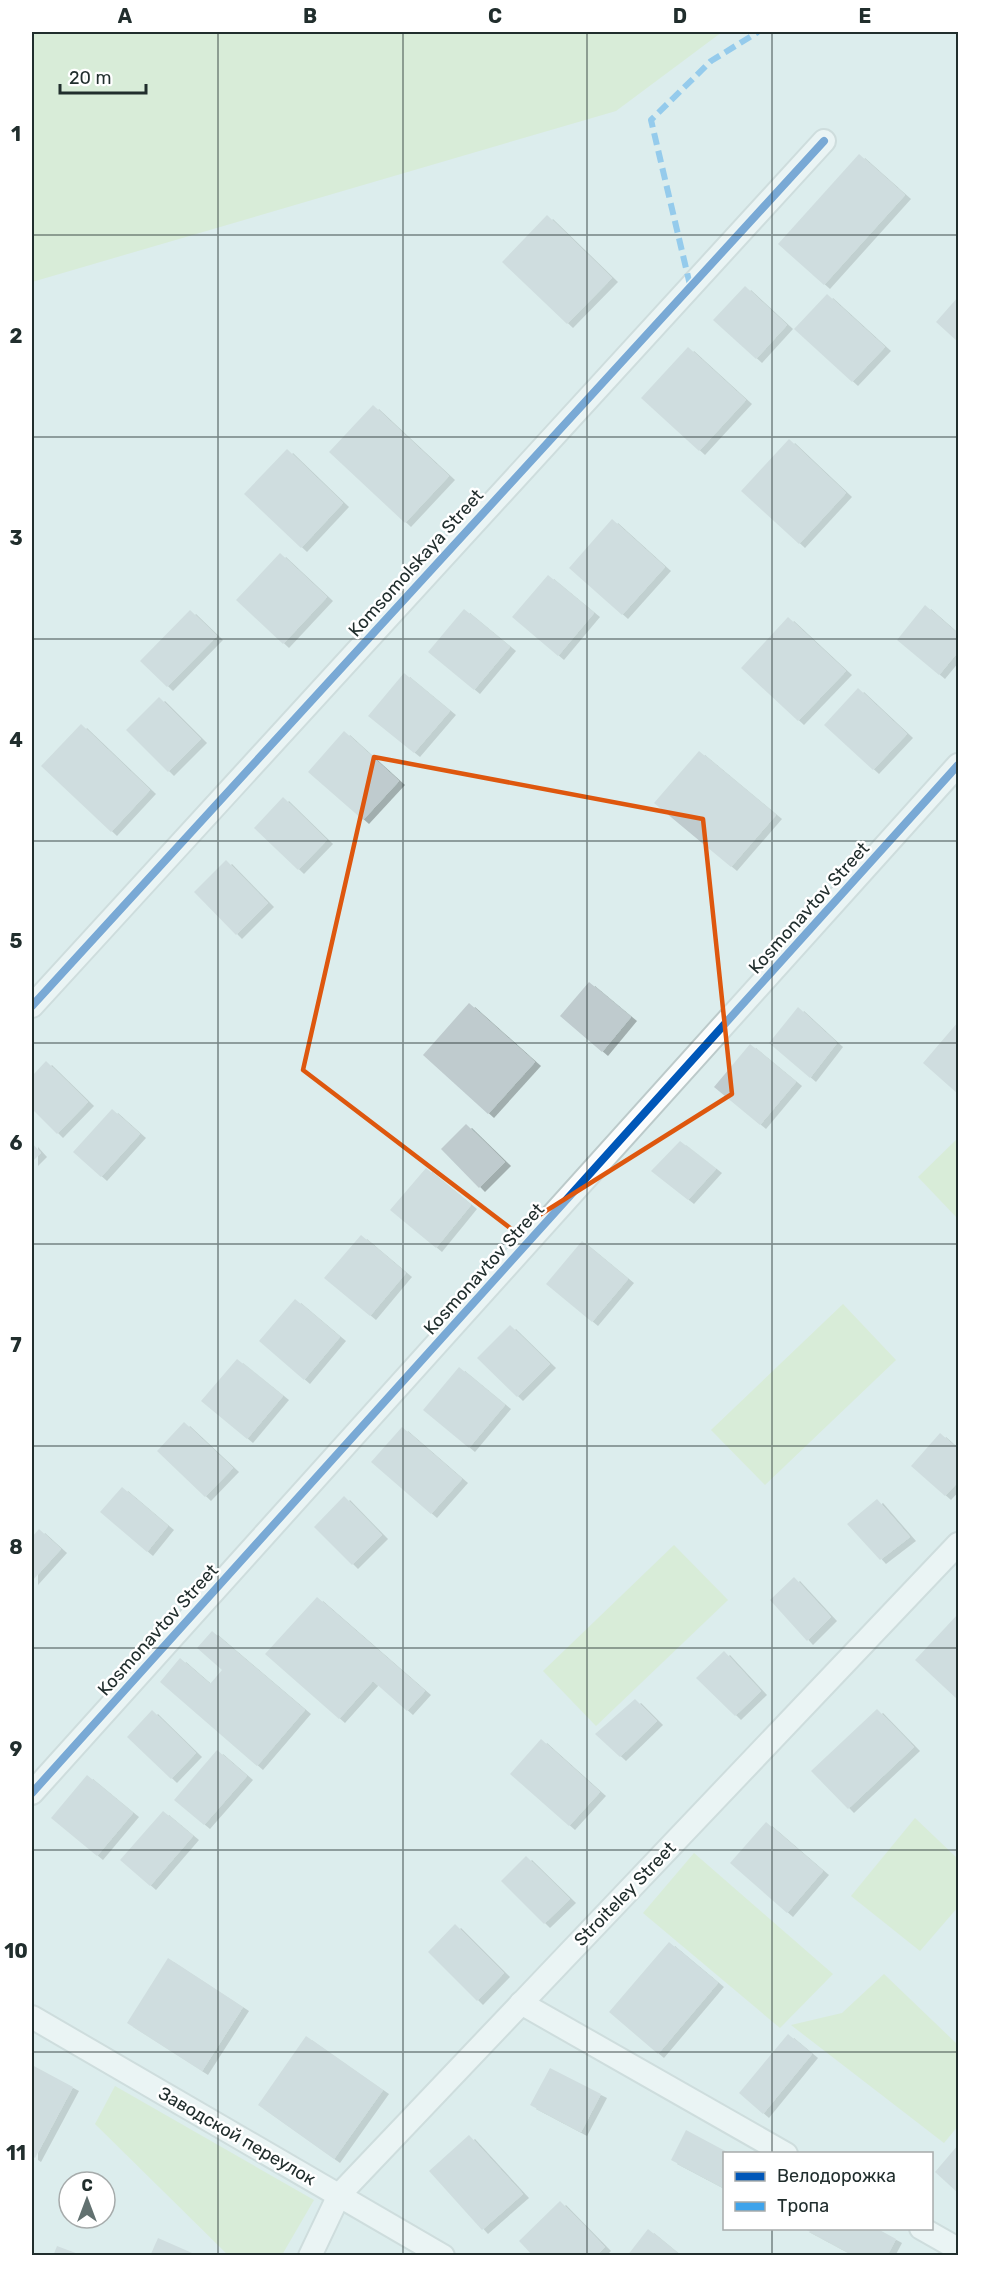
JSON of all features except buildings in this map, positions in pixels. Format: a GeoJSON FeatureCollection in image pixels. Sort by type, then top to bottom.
{"type":"FeatureCollection","features":[{"type":"Feature","properties":{"kind":"street","name":"Komsomolskaya Street"},"geometry":{"type":"LineString","coordinates":[[32,1006],[824,141]]}},
{"type":"Feature","properties":{"kind":"street","name":"Kosmonavtov Street"},"geometry":{"type":"LineString","coordinates":[[32,1793],[958,765]]}},
{"type":"Feature","properties":{"kind":"street","name":"Stroiteley Street"},"geometry":{"type":"LineString","coordinates":[[310,2256],[339,2195],[958,1544]]}},
{"type":"Feature","properties":{"kind":"street"},"geometry":{"type":"LineString","coordinates":[[521,2004],[782,2152]]}},
{"type":"Feature","properties":{"kind":"street","name":"Заводской переулок"},"geometry":{"type":"LineString","coordinates":[[32,2017],[443,2256]]}},
{"type":"Feature","properties":{"kind":"street"},"geometry":{"type":"LineString","coordinates":[[923,2230],[958,2249]]}},
{"type":"Feature","properties":{"kind":"highlighted area"},"geometry":{"type":"Polygon","coordinates":[[[374,757],[703,819],[732,1094],[514,1231],[303,1070],[374,757]]]}},
{"type":"Feature","properties":{"kind":"green space"},"geometry":{"type":"Polygon","coordinates":[[[32,32],[722,32],[616,111],[32,282],[32,32]]]}},
{"type":"Feature","properties":{"kind":"green space"},"geometry":{"type":"Polygon","coordinates":[[[958,1138],[958,1219],[918,1177],[958,1138]]]}},
{"type":"Feature","properties":{"kind":"green space"},"geometry":{"type":"Polygon","coordinates":[[[843,1304],[896,1360],[765,1485],[711,1430],[843,1304]]]}},
{"type":"Feature","properties":{"kind":"green space"},"geometry":{"type":"Polygon","coordinates":[[[674,1545],[728,1600],[596,1726],[543,1671],[674,1545]]]}},
{"type":"Feature","properties":{"kind":"green space"},"geometry":{"type":"Polygon","coordinates":[[[915,1818],[958,1859],[958,1907],[920,1951],[851,1896],[915,1818]]]}},
{"type":"Feature","properties":{"kind":"green space"},"geometry":{"type":"Polygon","coordinates":[[[694,1853],[833,1974],[780,2028],[643,1913],[694,1853]]]}},
{"type":"Feature","properties":{"kind":"green space"},"geometry":{"type":"Polygon","coordinates":[[[884,1974],[958,2045],[958,2126],[944,2143],[791,2025],[842,2013],[884,1974]]]}},
{"type":"Feature","properties":{"kind":"green space"},"geometry":{"type":"Polygon","coordinates":[[[115,2086],[314,2200],[282,2255],[228,2255],[95,2124],[115,2086]]]}},
{"type":"Feature","properties":{"kind":"marked path"},"geometry":{"type":"LineString","coordinates":[[690,285],[651,120],[711,61],[758,32]]}},
{"type":"Feature","properties":{"kind":"cycle path"},"geometry":{"type":"LineString","coordinates":[[32,1006],[824,141]]}},
{"type":"Feature","properties":{"kind":"cycle path"},"geometry":{"type":"LineString","coordinates":[[32,1793],[958,765]]}}]}
